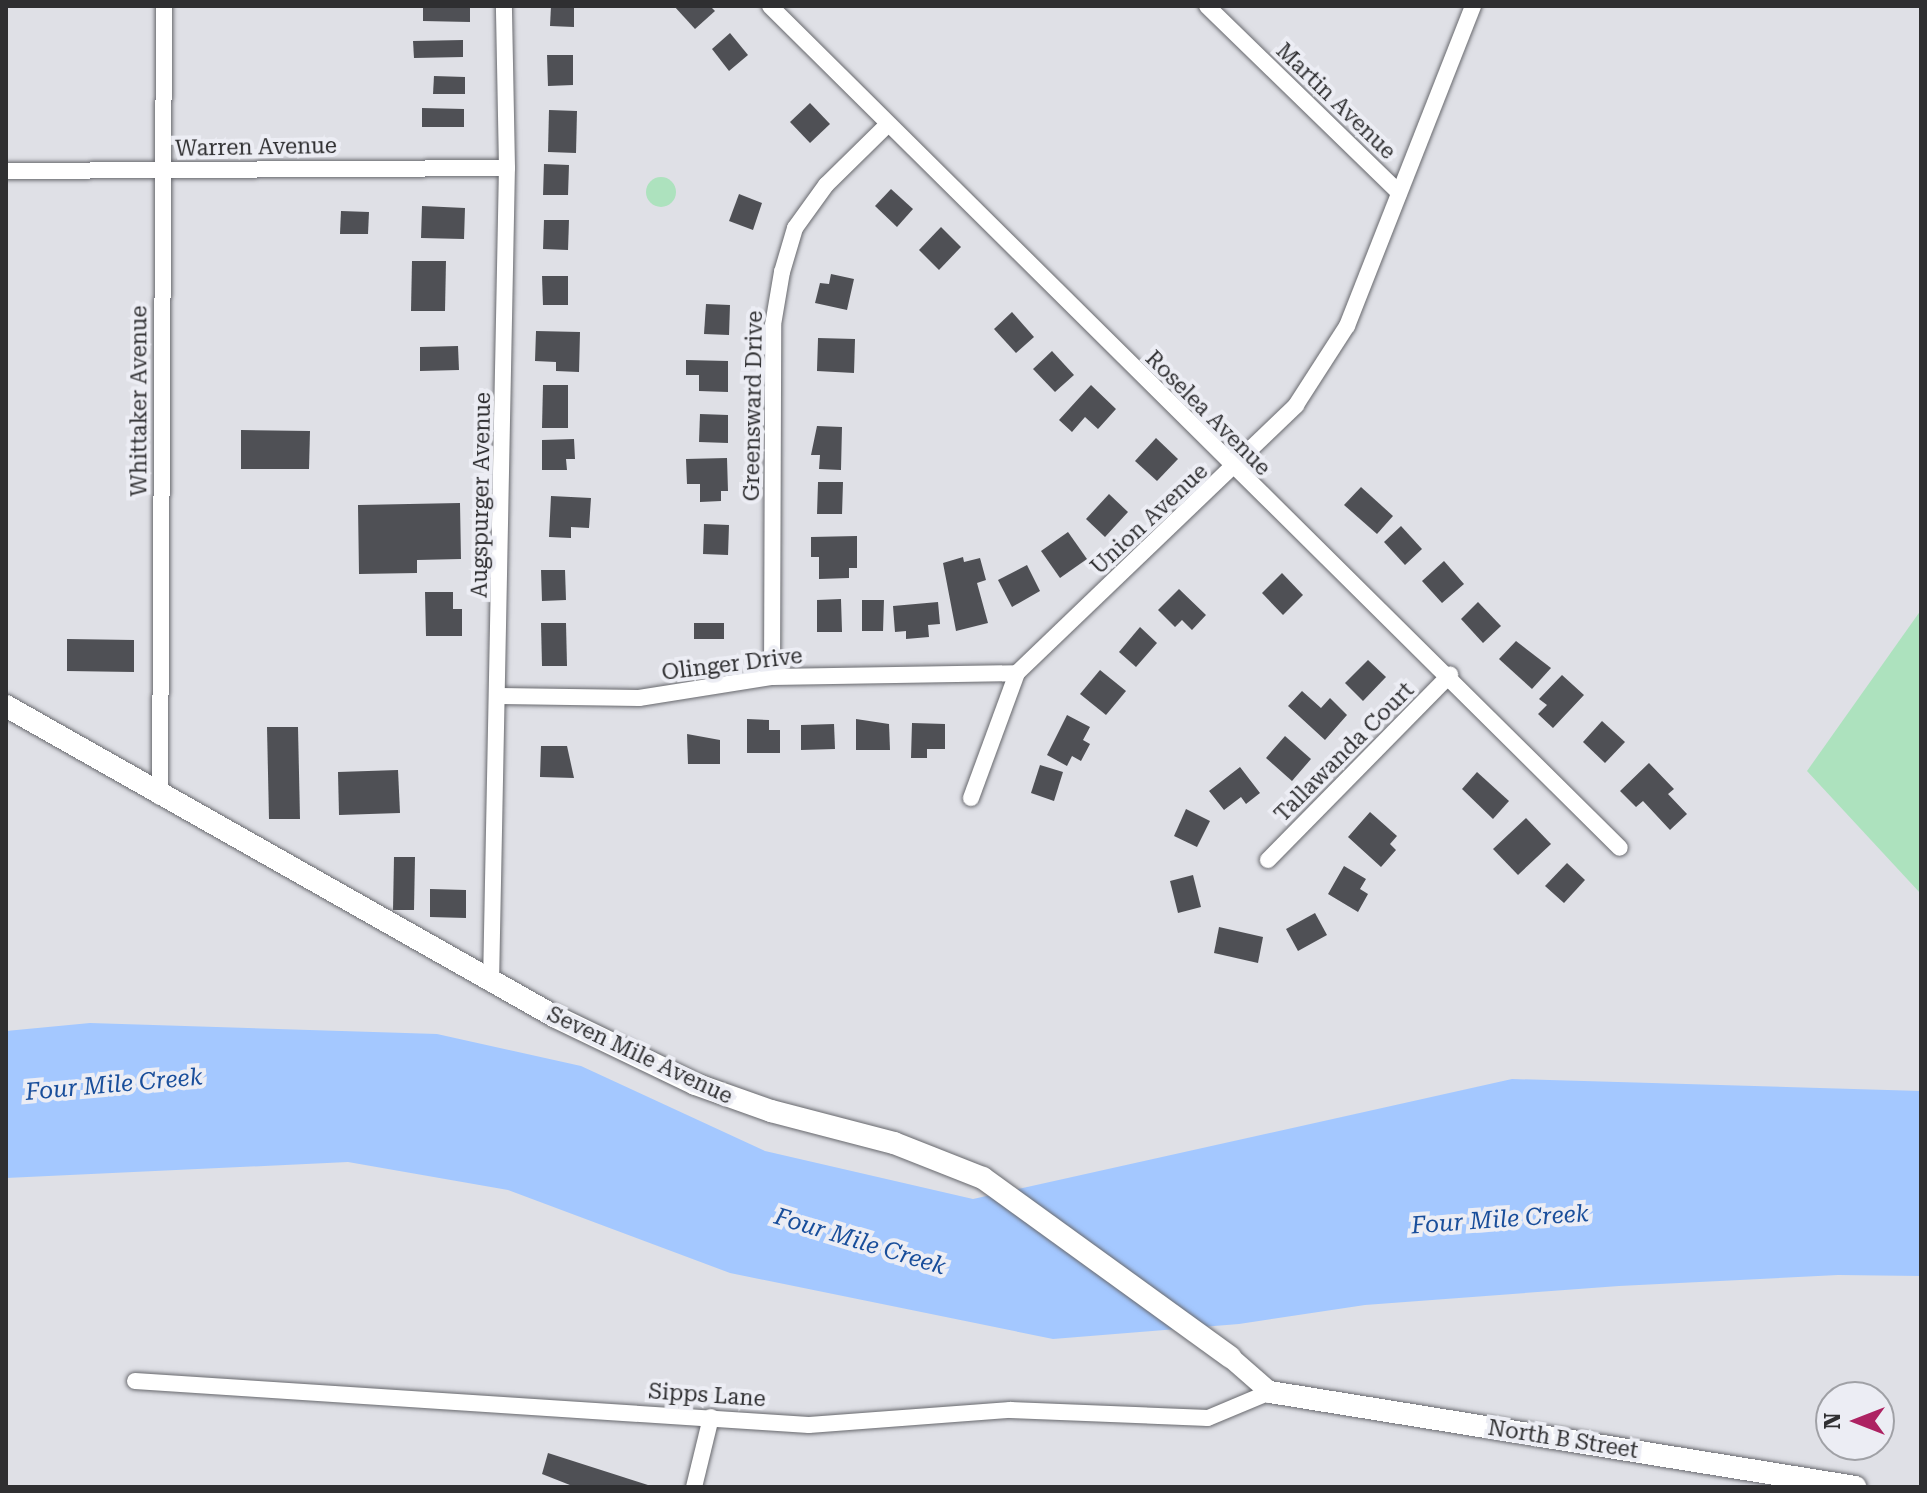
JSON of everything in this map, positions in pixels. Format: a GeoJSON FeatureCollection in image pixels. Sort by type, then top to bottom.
{"type":"FeatureCollection","features":[{"type":"Feature","properties":{"kind":"main road","name":"Seven Mile Avenue"},"geometry":{"type":"LineString","coordinates":[[6,706],[491,984],[695,1084],[771,1111],[894,1143],[983,1178],[1230,1357]]}},
{"type":"Feature","properties":{"kind":"main road","name":"North B Street"},"geometry":{"type":"LineString","coordinates":[[1270,1392],[1855,1487]]}},
{"type":"Feature","properties":{"kind":"street","name":"Whittaker Avenue"},"geometry":{"type":"LineString","coordinates":[[160,797],[164,6]]}},
{"type":"Feature","properties":{"kind":"street","name":"Augspurger Avenue"},"geometry":{"type":"LineString","coordinates":[[491,984],[500,696],[507,168],[504,6]]}},
{"type":"Feature","properties":{"kind":"street","name":"Roselea Avenue"},"geometry":{"type":"LineString","coordinates":[[770,6],[1233,470],[1450,675],[1620,848]]}},
{"type":"Feature","properties":{"kind":"street","name":"Martin Avenue"},"geometry":{"type":"LineString","coordinates":[[1207,6],[1399,193]]}},
{"type":"Feature","properties":{"kind":"street","name":"Union Avenue"},"geometry":{"type":"LineString","coordinates":[[971,798],[1017,673],[1233,470],[1296,405],[1347,326],[1473,6]]}},
{"type":"Feature","properties":{"kind":"street","name":"Greensward Drive"},"geometry":{"type":"LineString","coordinates":[[772,677],[773,325],[782,272],[795,228],[818,196],[887,125]]}},
{"type":"Feature","properties":{"kind":"street","name":"Warren Avenue"},"geometry":{"type":"LineString","coordinates":[[6,171],[507,168]]}},
{"type":"Feature","properties":{"kind":"street","name":"Olinger Drive"},"geometry":{"type":"LineString","coordinates":[[500,696],[639,698],[772,677],[1017,673]]}},
{"type":"Feature","properties":{"kind":"street","name":"Tallawanda Court"},"geometry":{"type":"LineString","coordinates":[[1268,860],[1450,675]]}},
{"type":"Feature","properties":{"kind":"street","name":"Seven Mile Avenue"},"geometry":{"type":"LineString","coordinates":[[1230,1357],[1270,1392]]}},
{"type":"Feature","properties":{"kind":"street","name":"Sipps Lane"},"geometry":{"type":"LineString","coordinates":[[135,1381],[809,1425],[1010,1410],[1208,1418],[1270,1392]]}},
{"type":"Feature","properties":{"kind":"street"},"geometry":{"type":"LineString","coordinates":[[694,1487],[711,1417]]}},
{"type":"Feature","properties":{"kind":"green space"},"geometry":{"type":"Polygon","coordinates":[[[661,177],[667,178],[675,186],[675,198],[667,206],[661,207],[655,206],[647,198],[646,192],[647,186],[655,178],[661,177]]]}},
{"type":"Feature","properties":{"kind":"green space"},"geometry":{"type":"Polygon","coordinates":[[[1921,610],[1921,894],[1807,771],[1921,610]]]}},
{"type":"Feature","properties":{"kind":"water","name":"Four Mile Creek"},"geometry":{"type":"Polygon","coordinates":[[[90,1023],[437,1034],[581,1066],[765,1151],[973,1199],[1512,1079],[1921,1091],[1921,1276],[1838,1275],[1619,1286],[1365,1305],[1239,1324],[1053,1339],[730,1273],[508,1190],[348,1162],[6,1178],[6,1031],[90,1023]]]}},
{"type":"Feature","properties":{"kind":"building"},"geometry":{"type":"Polygon","coordinates":[[[423,6],[470,6],[470,22],[423,21],[423,6]]]}},
{"type":"Feature","properties":{"kind":"building"},"geometry":{"type":"Polygon","coordinates":[[[551,6],[574,6],[574,27],[550,26],[551,6]]]}},
{"type":"Feature","properties":{"kind":"building"},"geometry":{"type":"Polygon","coordinates":[[[674,6],[710,6],[715,11],[695,29],[674,6]]]}},
{"type":"Feature","properties":{"kind":"building"},"geometry":{"type":"Polygon","coordinates":[[[730,33],[748,55],[729,71],[712,49],[730,33]]]}},
{"type":"Feature","properties":{"kind":"building"},"geometry":{"type":"Polygon","coordinates":[[[463,40],[463,57],[414,58],[413,41],[463,40]]]}},
{"type":"Feature","properties":{"kind":"building"},"geometry":{"type":"Polygon","coordinates":[[[547,55],[573,55],[573,85],[548,86],[547,55]]]}},
{"type":"Feature","properties":{"kind":"building"},"geometry":{"type":"Polygon","coordinates":[[[434,76],[465,77],[465,94],[433,94],[434,76]]]}},
{"type":"Feature","properties":{"kind":"building"},"geometry":{"type":"Polygon","coordinates":[[[810,103],[830,124],[810,143],[790,122],[810,103]]]}},
{"type":"Feature","properties":{"kind":"building"},"geometry":{"type":"Polygon","coordinates":[[[422,108],[464,109],[464,127],[422,127],[422,108]]]}},
{"type":"Feature","properties":{"kind":"building"},"geometry":{"type":"Polygon","coordinates":[[[549,110],[577,111],[576,153],[548,152],[549,110]]]}},
{"type":"Feature","properties":{"kind":"building"},"geometry":{"type":"Polygon","coordinates":[[[544,164],[569,165],[568,195],[543,195],[544,164]]]}},
{"type":"Feature","properties":{"kind":"building"},"geometry":{"type":"Polygon","coordinates":[[[891,189],[913,209],[897,227],[875,206],[891,189]]]}},
{"type":"Feature","properties":{"kind":"building"},"geometry":{"type":"Polygon","coordinates":[[[739,194],[762,203],[753,230],[729,221],[739,194]]]}},
{"type":"Feature","properties":{"kind":"building"},"geometry":{"type":"Polygon","coordinates":[[[422,206],[465,208],[464,239],[421,238],[422,206]]]}},
{"type":"Feature","properties":{"kind":"building"},"geometry":{"type":"Polygon","coordinates":[[[341,211],[369,212],[368,234],[340,234],[341,211]]]}},
{"type":"Feature","properties":{"kind":"building"},"geometry":{"type":"Polygon","coordinates":[[[544,220],[569,220],[568,250],[543,249],[544,220]]]}},
{"type":"Feature","properties":{"kind":"building"},"geometry":{"type":"Polygon","coordinates":[[[941,227],[961,247],[939,270],[919,250],[941,227]]]}},
{"type":"Feature","properties":{"kind":"building"},"geometry":{"type":"Polygon","coordinates":[[[412,261],[446,261],[445,311],[411,311],[412,261]]]}},
{"type":"Feature","properties":{"kind":"building"},"geometry":{"type":"Polygon","coordinates":[[[831,274],[854,279],[847,310],[815,303],[820,283],[829,284],[831,274]]]}},
{"type":"Feature","properties":{"kind":"building"},"geometry":{"type":"Polygon","coordinates":[[[542,276],[568,276],[568,305],[543,305],[542,276]]]}},
{"type":"Feature","properties":{"kind":"building"},"geometry":{"type":"Polygon","coordinates":[[[706,304],[730,305],[729,335],[704,334],[706,304]]]}},
{"type":"Feature","properties":{"kind":"building"},"geometry":{"type":"Polygon","coordinates":[[[1012,312],[1034,337],[1016,353],[994,329],[1012,312]]]}},
{"type":"Feature","properties":{"kind":"building"},"geometry":{"type":"Polygon","coordinates":[[[536,331],[580,332],[579,372],[556,371],[556,362],[535,361],[536,331]]]}},
{"type":"Feature","properties":{"kind":"building"},"geometry":{"type":"Polygon","coordinates":[[[818,338],[855,339],[854,373],[817,371],[818,338]]]}},
{"type":"Feature","properties":{"kind":"building"},"geometry":{"type":"Polygon","coordinates":[[[458,346],[459,370],[420,371],[420,347],[458,346]]]}},
{"type":"Feature","properties":{"kind":"building"},"geometry":{"type":"Polygon","coordinates":[[[1052,351],[1074,375],[1055,392],[1033,369],[1052,351]]]}},
{"type":"Feature","properties":{"kind":"building"},"geometry":{"type":"Polygon","coordinates":[[[686,360],[728,361],[728,392],[699,391],[699,375],[686,375],[686,360]]]}},
{"type":"Feature","properties":{"kind":"building"},"geometry":{"type":"Polygon","coordinates":[[[543,385],[568,385],[568,428],[542,428],[543,385]]]}},
{"type":"Feature","properties":{"kind":"building"},"geometry":{"type":"Polygon","coordinates":[[[1091,385],[1116,409],[1098,429],[1085,417],[1072,432],[1059,420],[1091,385]]]}},
{"type":"Feature","properties":{"kind":"building"},"geometry":{"type":"Polygon","coordinates":[[[700,414],[728,415],[728,443],[699,442],[700,414]]]}},
{"type":"Feature","properties":{"kind":"building"},"geometry":{"type":"Polygon","coordinates":[[[817,426],[842,427],[841,470],[819,469],[820,455],[811,455],[817,426]]]}},
{"type":"Feature","properties":{"kind":"building"},"geometry":{"type":"Polygon","coordinates":[[[241,430],[310,431],[309,469],[241,469],[241,430]]]}},
{"type":"Feature","properties":{"kind":"building"},"geometry":{"type":"Polygon","coordinates":[[[1156,438],[1178,459],[1157,481],[1135,461],[1156,438]]]}},
{"type":"Feature","properties":{"kind":"building"},"geometry":{"type":"Polygon","coordinates":[[[574,439],[575,459],[566,459],[567,470],[542,470],[542,440],[574,439]]]}},
{"type":"Feature","properties":{"kind":"building"},"geometry":{"type":"Polygon","coordinates":[[[727,458],[728,491],[721,491],[721,501],[700,502],[700,484],[687,484],[686,459],[727,458]]]}},
{"type":"Feature","properties":{"kind":"building"},"geometry":{"type":"Polygon","coordinates":[[[818,482],[843,482],[842,514],[817,514],[818,482]]]}},
{"type":"Feature","properties":{"kind":"building"},"geometry":{"type":"Polygon","coordinates":[[[1361,487],[1393,516],[1377,534],[1344,505],[1361,487]]]}},
{"type":"Feature","properties":{"kind":"building"},"geometry":{"type":"Polygon","coordinates":[[[1109,494],[1128,512],[1105,537],[1086,519],[1109,494]]]}},
{"type":"Feature","properties":{"kind":"building"},"geometry":{"type":"Polygon","coordinates":[[[551,496],[591,498],[589,528],[571,527],[571,538],[549,537],[551,496]]]}},
{"type":"Feature","properties":{"kind":"building"},"geometry":{"type":"Polygon","coordinates":[[[460,503],[461,559],[417,560],[417,573],[359,574],[358,505],[460,503]]]}},
{"type":"Feature","properties":{"kind":"building"},"geometry":{"type":"Polygon","coordinates":[[[704,524],[729,525],[728,555],[703,554],[704,524]]]}},
{"type":"Feature","properties":{"kind":"building"},"geometry":{"type":"Polygon","coordinates":[[[1401,526],[1422,549],[1405,565],[1384,542],[1401,526]]]}},
{"type":"Feature","properties":{"kind":"building"},"geometry":{"type":"Polygon","coordinates":[[[1068,532],[1087,559],[1060,578],[1041,551],[1068,532]]]}},
{"type":"Feature","properties":{"kind":"building"},"geometry":{"type":"Polygon","coordinates":[[[857,536],[857,568],[849,568],[849,578],[819,579],[819,557],[811,557],[811,537],[857,536]]]}},
{"type":"Feature","properties":{"kind":"building"},"geometry":{"type":"Polygon","coordinates":[[[963,557],[964,562],[980,558],[986,580],[977,583],[988,623],[956,631],[943,563],[963,557]]]}},
{"type":"Feature","properties":{"kind":"building"},"geometry":{"type":"Polygon","coordinates":[[[1444,561],[1464,584],[1442,603],[1422,581],[1444,561]]]}},
{"type":"Feature","properties":{"kind":"building"},"geometry":{"type":"Polygon","coordinates":[[[1027,565],[1040,591],[1012,607],[998,580],[1027,565]]]}},
{"type":"Feature","properties":{"kind":"building"},"geometry":{"type":"Polygon","coordinates":[[[541,570],[565,570],[566,600],[542,601],[541,570]]]}},
{"type":"Feature","properties":{"kind":"building"},"geometry":{"type":"Polygon","coordinates":[[[1282,573],[1303,595],[1283,615],[1262,593],[1282,573]]]}},
{"type":"Feature","properties":{"kind":"building"},"geometry":{"type":"Polygon","coordinates":[[[1179,589],[1206,615],[1192,630],[1182,620],[1175,627],[1158,610],[1179,589]]]}},
{"type":"Feature","properties":{"kind":"building"},"geometry":{"type":"Polygon","coordinates":[[[425,592],[453,592],[453,609],[462,609],[462,636],[426,636],[425,592]]]}},
{"type":"Feature","properties":{"kind":"building"},"geometry":{"type":"Polygon","coordinates":[[[841,599],[842,632],[817,632],[817,600],[841,599]]]}},
{"type":"Feature","properties":{"kind":"building"},"geometry":{"type":"Polygon","coordinates":[[[862,600],[884,600],[883,631],[862,631],[862,600]]]}},
{"type":"Feature","properties":{"kind":"building"},"geometry":{"type":"Polygon","coordinates":[[[938,602],[940,624],[928,625],[929,637],[906,639],[906,631],[895,632],[893,606],[938,602]]]}},
{"type":"Feature","properties":{"kind":"building"},"geometry":{"type":"Polygon","coordinates":[[[1478,602],[1501,626],[1483,643],[1461,619],[1478,602]]]}},
{"type":"Feature","properties":{"kind":"building"},"geometry":{"type":"Polygon","coordinates":[[[541,623],[566,623],[567,666],[542,666],[541,623]]]}},
{"type":"Feature","properties":{"kind":"building"},"geometry":{"type":"Polygon","coordinates":[[[694,623],[724,623],[724,639],[694,639],[694,623]]]}},
{"type":"Feature","properties":{"kind":"building"},"geometry":{"type":"Polygon","coordinates":[[[1140,627],[1157,643],[1136,667],[1119,652],[1140,627]]]}},
{"type":"Feature","properties":{"kind":"building"},"geometry":{"type":"Polygon","coordinates":[[[67,639],[134,640],[134,672],[67,671],[67,639]]]}},
{"type":"Feature","properties":{"kind":"building"},"geometry":{"type":"Polygon","coordinates":[[[1516,641],[1551,668],[1532,689],[1499,659],[1516,641]]]}},
{"type":"Feature","properties":{"kind":"building"},"geometry":{"type":"Polygon","coordinates":[[[1368,660],[1386,677],[1363,701],[1345,683],[1368,660]]]}},
{"type":"Feature","properties":{"kind":"building"},"geometry":{"type":"Polygon","coordinates":[[[1100,670],[1126,691],[1106,715],[1080,694],[1100,670]]]}},
{"type":"Feature","properties":{"kind":"building"},"geometry":{"type":"Polygon","coordinates":[[[1562,675],[1584,695],[1553,728],[1538,714],[1547,705],[1539,699],[1562,675]]]}},
{"type":"Feature","properties":{"kind":"building"},"geometry":{"type":"Polygon","coordinates":[[[1302,691],[1321,708],[1330,698],[1347,715],[1325,740],[1288,706],[1302,691]]]}},
{"type":"Feature","properties":{"kind":"building"},"geometry":{"type":"Polygon","coordinates":[[[1067,715],[1090,727],[1083,740],[1090,744],[1081,761],[1072,756],[1067,766],[1047,755],[1067,715]]]}},
{"type":"Feature","properties":{"kind":"building"},"geometry":{"type":"Polygon","coordinates":[[[747,719],[769,720],[769,730],[780,730],[780,753],[747,753],[747,719]]]}},
{"type":"Feature","properties":{"kind":"building"},"geometry":{"type":"Polygon","coordinates":[[[856,719],[889,724],[890,750],[856,750],[856,719]]]}},
{"type":"Feature","properties":{"kind":"building"},"geometry":{"type":"Polygon","coordinates":[[[1602,721],[1625,742],[1605,763],[1583,742],[1602,721]]]}},
{"type":"Feature","properties":{"kind":"building"},"geometry":{"type":"Polygon","coordinates":[[[912,723],[945,724],[945,749],[927,749],[927,758],[911,758],[912,723]]]}},
{"type":"Feature","properties":{"kind":"building"},"geometry":{"type":"Polygon","coordinates":[[[834,724],[835,749],[801,750],[801,725],[834,724]]]}},
{"type":"Feature","properties":{"kind":"building"},"geometry":{"type":"Polygon","coordinates":[[[267,727],[298,727],[300,819],[269,819],[267,727]]]}},
{"type":"Feature","properties":{"kind":"building"},"geometry":{"type":"Polygon","coordinates":[[[687,734],[720,740],[720,764],[688,764],[687,734]]]}},
{"type":"Feature","properties":{"kind":"building"},"geometry":{"type":"Polygon","coordinates":[[[1285,736],[1311,759],[1292,781],[1266,758],[1285,736]]]}},
{"type":"Feature","properties":{"kind":"building"},"geometry":{"type":"Polygon","coordinates":[[[541,746],[567,746],[574,778],[540,777],[541,746]]]}},
{"type":"Feature","properties":{"kind":"building"},"geometry":{"type":"Polygon","coordinates":[[[1649,763],[1674,789],[1668,794],[1687,814],[1670,830],[1643,801],[1636,807],[1620,791],[1649,763]]]}},
{"type":"Feature","properties":{"kind":"building"},"geometry":{"type":"Polygon","coordinates":[[[1040,765],[1063,772],[1054,801],[1031,793],[1040,765]]]}},
{"type":"Feature","properties":{"kind":"building"},"geometry":{"type":"Polygon","coordinates":[[[1240,767],[1260,793],[1246,804],[1241,797],[1224,810],[1209,791],[1240,767]]]}},
{"type":"Feature","properties":{"kind":"building"},"geometry":{"type":"Polygon","coordinates":[[[398,770],[400,813],[339,815],[338,772],[398,770]]]}},
{"type":"Feature","properties":{"kind":"building"},"geometry":{"type":"Polygon","coordinates":[[[1477,772],[1509,801],[1493,819],[1462,789],[1477,772]]]}},
{"type":"Feature","properties":{"kind":"building"},"geometry":{"type":"Polygon","coordinates":[[[1186,809],[1210,821],[1197,847],[1174,836],[1186,809]]]}},
{"type":"Feature","properties":{"kind":"building"},"geometry":{"type":"Polygon","coordinates":[[[1370,812],[1397,836],[1390,844],[1396,850],[1381,867],[1348,837],[1370,812]]]}},
{"type":"Feature","properties":{"kind":"building"},"geometry":{"type":"Polygon","coordinates":[[[1526,818],[1551,844],[1518,875],[1493,849],[1526,818]]]}},
{"type":"Feature","properties":{"kind":"building"},"geometry":{"type":"Polygon","coordinates":[[[394,857],[415,857],[414,910],[393,910],[394,857]]]}},
{"type":"Feature","properties":{"kind":"building"},"geometry":{"type":"Polygon","coordinates":[[[1567,863],[1585,880],[1564,903],[1545,886],[1567,863]]]}},
{"type":"Feature","properties":{"kind":"building"},"geometry":{"type":"Polygon","coordinates":[[[1344,866],[1366,879],[1360,889],[1368,894],[1358,912],[1328,894],[1344,866]]]}},
{"type":"Feature","properties":{"kind":"building"},"geometry":{"type":"Polygon","coordinates":[[[1193,875],[1201,907],[1178,913],[1170,881],[1193,875]]]}},
{"type":"Feature","properties":{"kind":"building"},"geometry":{"type":"Polygon","coordinates":[[[430,889],[466,890],[466,918],[430,917],[430,889]]]}},
{"type":"Feature","properties":{"kind":"building"},"geometry":{"type":"Polygon","coordinates":[[[1315,913],[1327,935],[1298,951],[1286,929],[1315,913]]]}},
{"type":"Feature","properties":{"kind":"building"},"geometry":{"type":"Polygon","coordinates":[[[1219,927],[1263,937],[1258,963],[1214,953],[1219,927]]]}},
{"type":"Feature","properties":{"kind":"building"},"geometry":{"type":"Polygon","coordinates":[[[548,1453],[651,1487],[575,1487],[542,1474],[548,1453]]]}}]}
